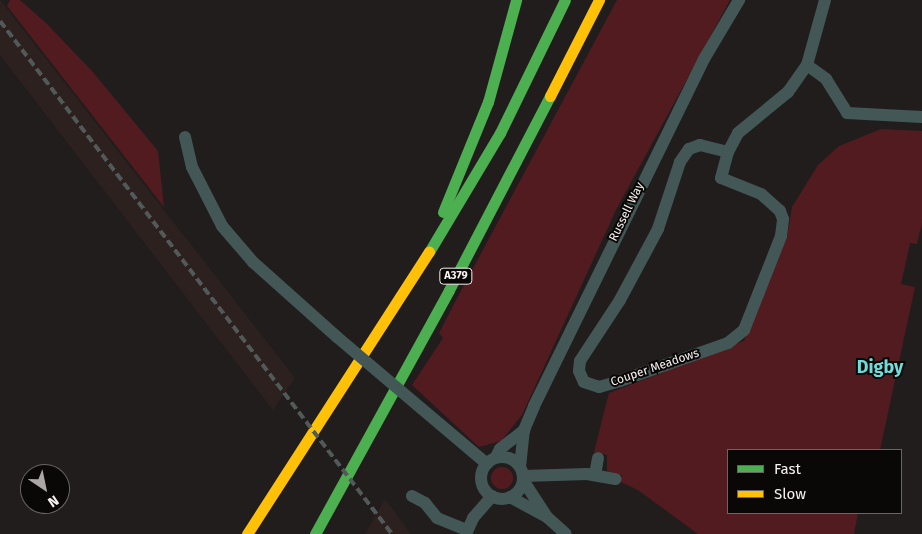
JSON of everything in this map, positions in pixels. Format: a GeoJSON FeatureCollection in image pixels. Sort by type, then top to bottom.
{"type":"FeatureCollection","features":[{"type":"Feature","properties":{"kind":"main road","name":"A379"},"geometry":{"type":"LineString","coordinates":[[422,260],[488,102],[516,0]]}},
{"type":"Feature","properties":{"kind":"main road","name":"A379"},"geometry":{"type":"LineString","coordinates":[[247,534],[280,487],[500,133],[565,0]]}},
{"type":"Feature","properties":{"kind":"main road","name":"A379"},"geometry":{"type":"LineString","coordinates":[[315,534],[341,489],[599,0]]}},
{"type":"Feature","properties":{"kind":"street"},"geometry":{"type":"LineString","coordinates":[[556,19],[572,0]]}},
{"type":"Feature","properties":{"kind":"street","name":"Russell Way"},"geometry":{"type":"LineString","coordinates":[[522,474],[524,430],[695,76],[739,0]]}},
{"type":"Feature","properties":{"kind":"street","name":"Couper Meadows"},"geometry":{"type":"LineString","coordinates":[[728,152],[700,145],[689,149],[680,162],[658,229],[620,300],[580,361],[579,371],[584,382],[598,387],[620,381],[728,342],[744,330],[783,223],[780,211],[761,194],[721,178],[728,152],[742,128],[788,92],[807,65],[825,0]]}},
{"type":"Feature","properties":{"kind":"street"},"geometry":{"type":"LineString","coordinates":[[807,65],[826,79],[847,113],[922,117]]}},
{"type":"Feature","properties":{"kind":"street"},"geometry":{"type":"LineString","coordinates":[[185,137],[192,167],[222,226],[253,262],[422,409],[491,461]]}},
{"type":"Feature","properties":{"kind":"street","name":"Russell Way"},"geometry":{"type":"LineString","coordinates":[[491,461],[500,449],[524,430]]}},
{"type":"Feature","properties":{"kind":"street"},"geometry":{"type":"LineString","coordinates":[[491,461],[507,457],[522,474],[547,518]]}},
{"type":"Feature","properties":{"kind":"street"},"geometry":{"type":"LineString","coordinates":[[595,475],[598,458]]}},
{"type":"Feature","properties":{"kind":"street"},"geometry":{"type":"LineString","coordinates":[[491,461],[482,482],[492,496]]}},
{"type":"Feature","properties":{"kind":"street"},"geometry":{"type":"LineString","coordinates":[[522,474],[595,475],[616,479]]}},
{"type":"Feature","properties":{"kind":"street"},"geometry":{"type":"LineString","coordinates":[[510,497],[519,491],[522,474]]}},
{"type":"Feature","properties":{"kind":"street"},"geometry":{"type":"LineString","coordinates":[[304,534],[322,504],[341,489]]}},
{"type":"Feature","properties":{"kind":"street"},"geometry":{"type":"LineString","coordinates":[[412,496],[426,503],[437,518],[467,532],[492,496]]}},
{"type":"Feature","properties":{"kind":"street"},"geometry":{"type":"LineString","coordinates":[[492,496],[510,497],[547,518],[566,534]]}},
{"type":"Feature","properties":{"kind":"shaded area"},"geometry":{"type":"Polygon","coordinates":[[[0,0],[295,378],[273,410],[0,55],[0,0]]]}},
{"type":"Feature","properties":{"kind":"shaded area"},"geometry":{"type":"Polygon","coordinates":[[[10,0],[20,0],[46,23],[92,71],[158,151],[164,207],[7,6],[10,0]]]}},
{"type":"Feature","properties":{"kind":"shaded area"},"geometry":{"type":"Polygon","coordinates":[[[617,0],[730,0],[616,210],[522,415],[501,441],[479,447],[412,385],[443,338],[439,333],[617,0]]]}},
{"type":"Feature","properties":{"kind":"shaded area"},"geometry":{"type":"Polygon","coordinates":[[[881,129],[922,131],[922,223],[917,244],[910,243],[901,284],[915,287],[880,449],[727,449],[727,514],[858,514],[854,534],[698,534],[638,490],[621,482],[622,475],[607,471],[607,455],[594,452],[609,393],[744,341],[787,237],[792,207],[818,165],[839,146],[881,129]]]}},
{"type":"Feature","properties":{"kind":"shaded area"},"geometry":{"type":"Polygon","coordinates":[[[502,467],[510,470],[513,478],[510,486],[502,489],[494,486],[491,478],[494,470],[502,467]]]}},
{"type":"Feature","properties":{"kind":"shaded area"},"geometry":{"type":"Polygon","coordinates":[[[385,499],[411,534],[365,534],[385,499]]]}},
{"type":"Feature","properties":{"kind":"railway"},"geometry":{"type":"LineString","coordinates":[[0,21],[392,534]]}},
{"type":"Feature","properties":{"kind":"traffic: fast"},"geometry":{"type":"LineString","coordinates":[[443,212],[488,102],[516,0]]}},
{"type":"Feature","properties":{"kind":"traffic: fast"},"geometry":{"type":"LineString","coordinates":[[429,252],[500,133],[565,0]]}},
{"type":"Feature","properties":{"kind":"traffic: fast"},"geometry":{"type":"LineString","coordinates":[[315,534],[449,290],[550,96]]}},
{"type":"Feature","properties":{"kind":"traffic: slow"},"geometry":{"type":"LineString","coordinates":[[550,96],[599,0]]}},
{"type":"Feature","properties":{"kind":"traffic: slow"},"geometry":{"type":"LineString","coordinates":[[247,534],[429,252]]}},
{"type":"Feature","properties":{"kind":"district","name":"Digby"},"geometry":{"type":"Point","coordinates":[880,367]}}]}
